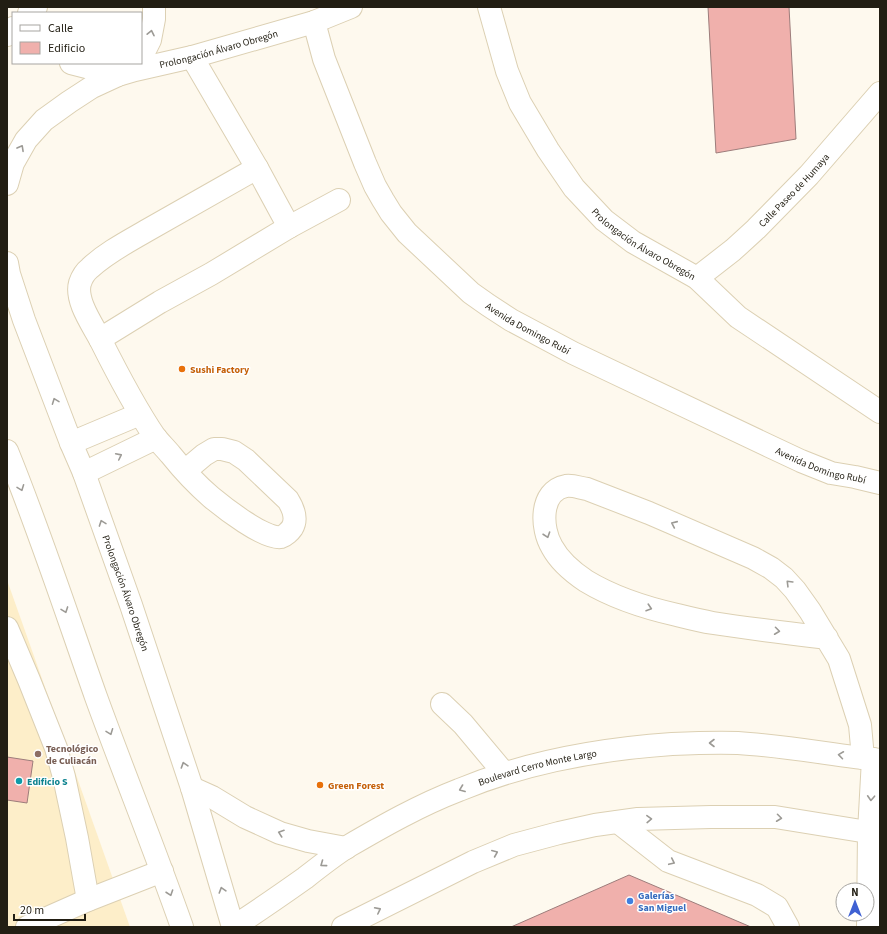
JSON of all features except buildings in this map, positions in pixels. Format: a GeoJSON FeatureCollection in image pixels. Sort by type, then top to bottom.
{"type":"FeatureCollection","features":[{"type":"Feature","properties":{"kind":"street"},"geometry":{"type":"LineString","coordinates":[[142,52],[150,40],[154,19],[154,7]]}},
{"type":"Feature","properties":{"kind":"street","name":"Prolongación Álvaro Obregón"},"geometry":{"type":"LineString","coordinates":[[7,184],[13,163],[26,140],[44,120],[92,87],[133,66],[192,57],[314,22],[351,7]]}},
{"type":"Feature","properties":{"kind":"street","name":"Prolongación Álvaro Obregón"},"geometry":{"type":"LineString","coordinates":[[490,7],[507,71],[520,103],[548,150],[574,188],[604,220],[633,242],[697,278],[738,317],[880,412]]}},
{"type":"Feature","properties":{"kind":"street","name":"Avenida Domingo Rubí"},"geometry":{"type":"LineString","coordinates":[[314,22],[324,59],[362,156],[383,200],[407,233],[471,292],[511,320],[573,353],[768,446],[831,473],[855,476],[880,483]]}},
{"type":"Feature","properties":{"kind":"street"},"geometry":{"type":"LineString","coordinates":[[192,57],[257,168],[289,227]]}},
{"type":"Feature","properties":{"kind":"street"},"geometry":{"type":"LineString","coordinates":[[92,64],[133,66]]}},
{"type":"Feature","properties":{"kind":"street","name":"Calle Paseo de Humaya"},"geometry":{"type":"LineString","coordinates":[[697,278],[756,230],[809,175],[880,93]]}},
{"type":"Feature","properties":{"kind":"street"},"geometry":{"type":"LineString","coordinates":[[185,471],[204,455],[214,450],[222,449],[234,452],[246,460],[288,500],[293,507],[295,514],[295,522],[291,530],[281,537],[272,536],[243,521],[211,497],[185,471],[156,438],[140,414],[84,309],[80,296],[80,285],[84,274],[100,259],[257,168]]}},
{"type":"Feature","properties":{"kind":"street"},"geometry":{"type":"LineString","coordinates":[[100,339],[160,302],[211,274],[289,227],[339,200]]}},
{"type":"Feature","properties":{"kind":"street","name":"Prolongación Álvaro Obregón"},"geometry":{"type":"LineString","coordinates":[[7,263],[9,274],[24,320],[84,473],[131,604],[192,788],[233,927]]}},
{"type":"Feature","properties":{"kind":"street"},"geometry":{"type":"LineString","coordinates":[[71,443],[140,414]]}},
{"type":"Feature","properties":{"kind":"street"},"geometry":{"type":"LineString","coordinates":[[84,473],[156,438]]}},
{"type":"Feature","properties":{"kind":"street"},"geometry":{"type":"LineString","coordinates":[[7,451],[22,488],[97,698],[182,927]]}},
{"type":"Feature","properties":{"kind":"street"},"geometry":{"type":"LineString","coordinates":[[827,638],[711,623],[651,609],[611,594],[586,581],[564,563],[551,547],[545,529],[544,516],[548,497],[557,490],[566,486],[587,489],[649,513],[753,558],[771,568],[784,578],[795,590],[827,638],[839,658],[872,759],[875,833],[868,927]]}},
{"type":"Feature","properties":{"kind":"street"},"geometry":{"type":"LineString","coordinates":[[7,628],[56,748],[64,777],[77,838],[88,900]]}},
{"type":"Feature","properties":{"kind":"street"},"geometry":{"type":"LineString","coordinates":[[442,704],[463,724],[504,773]]}},
{"type":"Feature","properties":{"kind":"street","name":"Boulevard Cerro Monte Largo"},"geometry":{"type":"LineString","coordinates":[[233,927],[268,905],[346,848],[430,802],[459,789],[504,773],[542,763],[598,752],[642,746],[737,743],[798,749],[872,759]]}},
{"type":"Feature","properties":{"kind":"street"},"geometry":{"type":"LineString","coordinates":[[192,788],[212,797],[245,818],[280,833],[308,841],[346,848]]}},
{"type":"Feature","properties":{"kind":"street"},"geometry":{"type":"LineString","coordinates":[[343,927],[473,862],[514,845],[595,825],[638,819],[711,817],[775,818],[875,833]]}},
{"type":"Feature","properties":{"kind":"street"},"geometry":{"type":"LineString","coordinates":[[618,822],[668,861],[758,895],[777,907],[788,927]]}},
{"type":"Feature","properties":{"kind":"street"},"geometry":{"type":"LineString","coordinates":[[27,927],[88,900],[162,871]]}},
{"type":"Feature","properties":{"kind":"shaded area","name":"Tecnológico de Culiacán"},"geometry":{"type":"Polygon","coordinates":[[[7,580],[130,927],[7,927],[7,580]]]}},
{"type":"Feature","properties":{"kind":"place","name":"Sushi Factory"},"geometry":{"type":"Point","coordinates":[182,369]}},
{"type":"Feature","properties":{"kind":"place","name":"Tecnológico de Culiacán"},"geometry":{"type":"Point","coordinates":[38,754]}},
{"type":"Feature","properties":{"kind":"place","name":"Edificio S"},"geometry":{"type":"Point","coordinates":[19,781]}},
{"type":"Feature","properties":{"kind":"place","name":"Green Forest"},"geometry":{"type":"Point","coordinates":[320,785]}},
{"type":"Feature","properties":{"kind":"place","name":"Galerías San Miguel"},"geometry":{"type":"Point","coordinates":[630,901]}}]}
